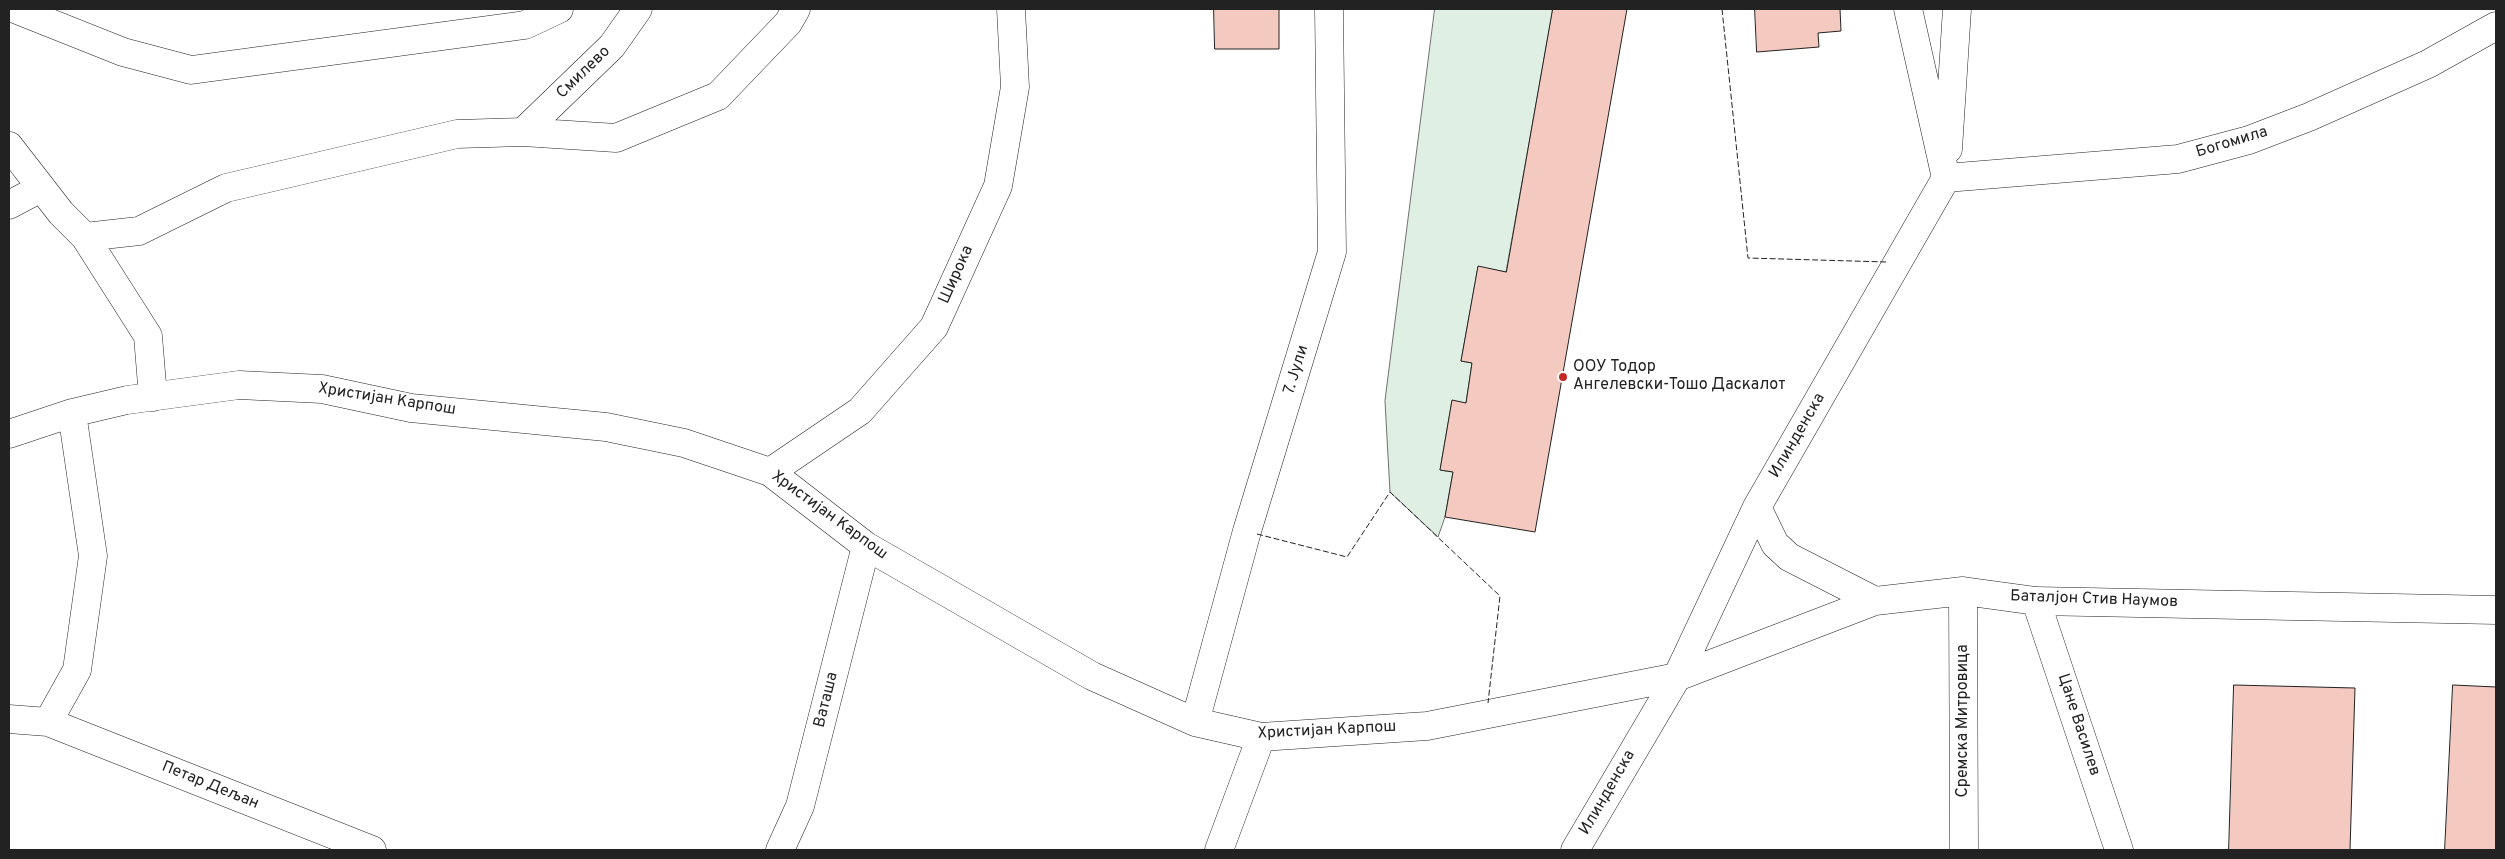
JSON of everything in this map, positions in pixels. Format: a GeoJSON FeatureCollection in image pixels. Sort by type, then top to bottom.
{"type":"FeatureCollection","features":[{"type":"Feature","properties":{"kind":"street"},"geometry":{"type":"LineString","coordinates":[[15,9],[123,52],[191,70],[524,25],[558,9]]}},
{"type":"Feature","properties":{"kind":"street","name":"Смилево"},"geometry":{"type":"LineString","coordinates":[[523,132],[612,46],[638,9]]}},
{"type":"Feature","properties":{"kind":"street"},"geometry":{"type":"LineString","coordinates":[[85,236],[139,231],[226,188],[457,134],[523,132],[616,138],[718,96],[788,22],[796,9]]}},
{"type":"Feature","properties":{"kind":"street","name":"Широка"},"geometry":{"type":"LineString","coordinates":[[770,472],[860,411],[934,327],[998,186],[1015,87],[1011,9]]}},
{"type":"Feature","properties":{"kind":"street","name":"7. Јули"},"geometry":{"type":"LineString","coordinates":[[1195,722],[1247,531],[1332,252],[1329,9]]}},
{"type":"Feature","properties":{"kind":"street"},"geometry":{"type":"LineString","coordinates":[[1908,9],[1946,178]]}},
{"type":"Feature","properties":{"kind":"street"},"geometry":{"type":"LineString","coordinates":[[1946,178],[1957,9]]}},
{"type":"Feature","properties":{"kind":"street","name":"Богомила"},"geometry":{"type":"LineString","coordinates":[[1946,178],[2178,159],[2249,140],[2309,117],[2428,64],[2496,26]]}},
{"type":"Feature","properties":{"kind":"street"},"geometry":{"type":"LineString","coordinates":[[9,146],[41,188],[85,236],[148,336],[153,397]]}},
{"type":"Feature","properties":{"kind":"street","name":"Илинденска"},"geometry":{"type":"LineString","coordinates":[[1575,850],[1676,677],[1757,507],[1946,178]]}},
{"type":"Feature","properties":{"kind":"street"},"geometry":{"type":"LineString","coordinates":[[9,205],[41,188]]}},
{"type":"Feature","properties":{"kind":"street","name":"Христијан Карпош"},"geometry":{"type":"LineString","coordinates":[[9,434],[72,413],[153,397],[239,385],[322,389],[411,408],[606,427],[684,443],[770,472],[866,546],[1092,676],[1195,722],[1261,738],[1427,726],[1676,677]]}},
{"type":"Feature","properties":{"kind":"street"},"geometry":{"type":"LineString","coordinates":[[48,722],[78,670],[93,556],[72,413]]}},
{"type":"Feature","properties":{"kind":"street"},"geometry":{"type":"LineString","coordinates":[[1757,507],[1775,544],[1789,557],[1875,601]]}},
{"type":"Feature","properties":{"kind":"street","name":"Ваташа"},"geometry":{"type":"LineString","coordinates":[[780,850],[800,806],[866,546]]}},
{"type":"Feature","properties":{"kind":"street","name":"Баталјон Стив Наумов"},"geometry":{"type":"LineString","coordinates":[[1676,677],[1875,601],[1963,591],[2036,601],[2496,610]]}},
{"type":"Feature","properties":{"kind":"street","name":"Сремска Митровица"},"geometry":{"type":"LineString","coordinates":[[1963,591],[1964,850]]}},
{"type":"Feature","properties":{"kind":"street","name":"Цане Василев"},"geometry":{"type":"LineString","coordinates":[[2036,601],[2119,850]]}},
{"type":"Feature","properties":{"kind":"street","name":"Петар Дељан"},"geometry":{"type":"LineString","coordinates":[[9,719],[48,722],[372,850]]}},
{"type":"Feature","properties":{"kind":"street"},"geometry":{"type":"LineString","coordinates":[[1219,850],[1261,738]]}},
{"type":"Feature","properties":{"kind":"green space"},"geometry":{"type":"Polygon","coordinates":[[[1435,9],[1553,9],[1506,272],[1478,267],[1461,361],[1472,363],[1466,403],[1452,401],[1440,470],[1453,472],[1445,517],[1438,537],[1390,492],[1385,401],[1435,9]]]}},
{"type":"Feature","properties":{"kind":"building"},"geometry":{"type":"Polygon","coordinates":[[[1214,9],[1279,9],[1279,49],[1215,49],[1214,9]]]}},
{"type":"Feature","properties":{"kind":"building"},"geometry":{"type":"Polygon","coordinates":[[[1553,9],[1627,9],[1535,532],[1445,517],[1453,472],[1440,470],[1452,400],[1466,403],[1472,363],[1461,361],[1478,266],[1506,272],[1553,9]]]}},
{"type":"Feature","properties":{"kind":"building"},"geometry":{"type":"Polygon","coordinates":[[[1755,9],[1840,9],[1841,31],[1818,33],[1819,47],[1757,52],[1755,9]]]}},
{"type":"Feature","properties":{"kind":"building"},"geometry":{"type":"Polygon","coordinates":[[[2234,685],[2355,688],[2350,850],[2229,850],[2234,685]]]}},
{"type":"Feature","properties":{"kind":"building"},"geometry":{"type":"Polygon","coordinates":[[[2453,685],[2496,687],[2496,850],[2445,850],[2453,685]]]}},
{"type":"Feature","properties":{"kind":"fence"},"geometry":{"type":"LineString","coordinates":[[1722,9],[1748,258],[1887,262]]}},
{"type":"Feature","properties":{"kind":"fence"},"geometry":{"type":"LineString","coordinates":[[1257,534],[1347,557],[1390,492],[1500,596],[1488,703]]}},
{"type":"Feature","properties":{"kind":"place","name":"ООУ Тодор Ангелевски-Тошо Даскалот"},"geometry":{"type":"Point","coordinates":[1563,377]}}]}
